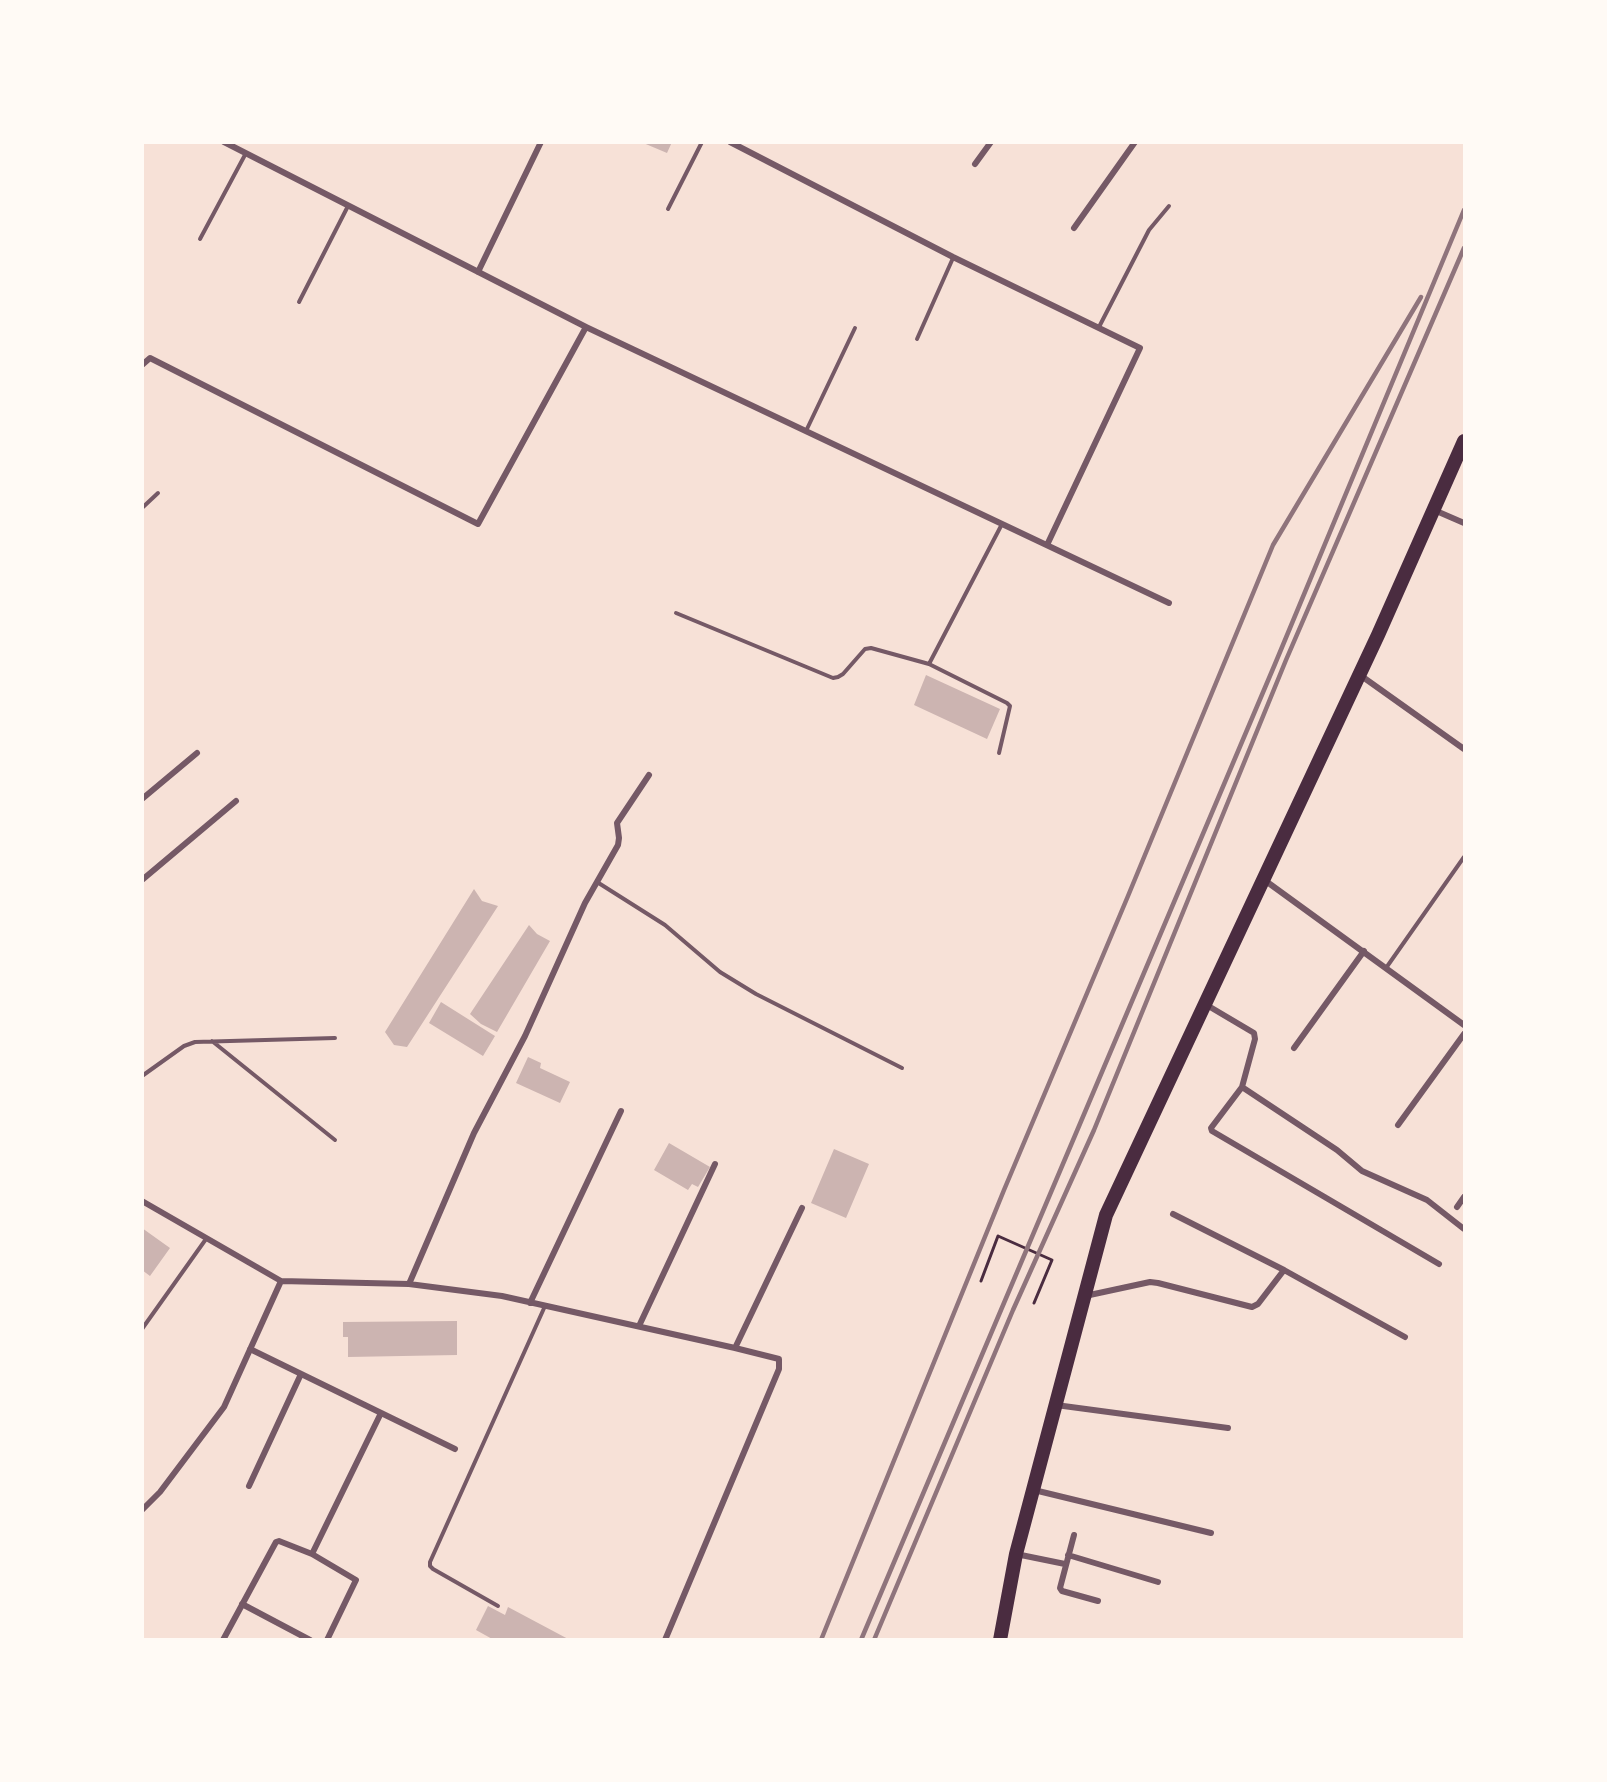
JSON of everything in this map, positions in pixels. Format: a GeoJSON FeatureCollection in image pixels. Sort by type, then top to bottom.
{"type":"FeatureCollection","features":[{"type":"Feature","properties":{"kind":"highway"},"geometry":{"type":"LineString","coordinates":[[1000,1640],[1016,1554],[1106,1215],[1359,675],[1464,441]]}},
{"type":"Feature","properties":{"kind":"street"},"geometry":{"type":"LineString","coordinates":[[224,142],[586,327],[1169,603]]}},
{"type":"Feature","properties":{"kind":"street"},"geometry":{"type":"LineString","coordinates":[[478,272],[541,142]]}},
{"type":"Feature","properties":{"kind":"street"},"geometry":{"type":"LineString","coordinates":[[975,164],[991,142]]}},
{"type":"Feature","properties":{"kind":"street"},"geometry":{"type":"LineString","coordinates":[[1074,228],[1135,142]]}},
{"type":"Feature","properties":{"kind":"street"},"geometry":{"type":"LineString","coordinates":[[731,143],[953,257],[1140,348],[1047,545]]}},
{"type":"Feature","properties":{"kind":"street"},"geometry":{"type":"LineString","coordinates":[[142,354],[478,524],[586,327]]}},
{"type":"Feature","properties":{"kind":"street"},"geometry":{"type":"LineString","coordinates":[[142,365],[150,358]]}},
{"type":"Feature","properties":{"kind":"street"},"geometry":{"type":"LineString","coordinates":[[1433,510],[1464,523]]}},
{"type":"Feature","properties":{"kind":"street"},"geometry":{"type":"LineString","coordinates":[[1359,675],[1464,750]]}},
{"type":"Feature","properties":{"kind":"street"},"geometry":{"type":"LineString","coordinates":[[142,799],[197,753]]}},
{"type":"Feature","properties":{"kind":"street"},"geometry":{"type":"LineString","coordinates":[[409,1284],[470,1142],[525,1036],[581,910],[618,845],[617,823],[649,775]]}},
{"type":"Feature","properties":{"kind":"street"},"geometry":{"type":"LineString","coordinates":[[142,880],[236,801]]}},
{"type":"Feature","properties":{"kind":"street"},"geometry":{"type":"LineString","coordinates":[[1263,879],[1464,1025]]}},
{"type":"Feature","properties":{"kind":"street"},"geometry":{"type":"LineString","coordinates":[[1294,1048],[1364,951]]}},
{"type":"Feature","properties":{"kind":"street"},"geometry":{"type":"LineString","coordinates":[[1204,1004],[1254,1033],[1255,1040],[1242,1087],[1211,1128],[1212,1131],[1439,1264]]}},
{"type":"Feature","properties":{"kind":"street"},"geometry":{"type":"LineString","coordinates":[[1398,1125],[1464,1034]]}},
{"type":"Feature","properties":{"kind":"street"},"geometry":{"type":"LineString","coordinates":[[1242,1087],[1337,1150],[1362,1171],[1427,1200],[1464,1229]]}},
{"type":"Feature","properties":{"kind":"street"},"geometry":{"type":"LineString","coordinates":[[530,1303],[621,1111]]}},
{"type":"Feature","properties":{"kind":"street"},"geometry":{"type":"LineString","coordinates":[[639,1326],[715,1164]]}},
{"type":"Feature","properties":{"kind":"street"},"geometry":{"type":"LineString","coordinates":[[1457,1207],[1464,1197]]}},
{"type":"Feature","properties":{"kind":"street"},"geometry":{"type":"LineString","coordinates":[[142,1201],[281,1281],[409,1284],[502,1296],[779,1359],[779,1369],[665,1640]]}},
{"type":"Feature","properties":{"kind":"street"},"geometry":{"type":"LineString","coordinates":[[735,1348],[802,1208]]}},
{"type":"Feature","properties":{"kind":"street"},"geometry":{"type":"LineString","coordinates":[[1173,1214],[1284,1270],[1405,1338]]}},
{"type":"Feature","properties":{"kind":"street"},"geometry":{"type":"LineString","coordinates":[[1084,1296],[1150,1282],[1252,1307],[1258,1304],[1284,1270]]}},
{"type":"Feature","properties":{"kind":"street"},"geometry":{"type":"LineString","coordinates":[[142,1510],[160,1492],[224,1407],[281,1281]]}},
{"type":"Feature","properties":{"kind":"street"},"geometry":{"type":"LineString","coordinates":[[250,1349],[455,1449]]}},
{"type":"Feature","properties":{"kind":"street"},"geometry":{"type":"LineString","coordinates":[[249,1486],[301,1374]]}},
{"type":"Feature","properties":{"kind":"street"},"geometry":{"type":"LineString","coordinates":[[1056,1405],[1228,1428]]}},
{"type":"Feature","properties":{"kind":"street"},"geometry":{"type":"LineString","coordinates":[[312,1554],[381,1413]]}},
{"type":"Feature","properties":{"kind":"street"},"geometry":{"type":"LineString","coordinates":[[1033,1490],[1211,1533]]}},
{"type":"Feature","properties":{"kind":"street"},"geometry":{"type":"LineString","coordinates":[[1074,1535],[1060,1588],[1062,1591],[1098,1601]]}},
{"type":"Feature","properties":{"kind":"street"},"geometry":{"type":"LineString","coordinates":[[223,1640],[276,1542],[279,1541],[312,1554],[356,1580],[327,1640]]}},
{"type":"Feature","properties":{"kind":"street"},"geometry":{"type":"LineString","coordinates":[[1016,1554],[1065,1564]]}},
{"type":"Feature","properties":{"kind":"street"},"geometry":{"type":"LineString","coordinates":[[1068,1556],[1158,1582]]}},
{"type":"Feature","properties":{"kind":"street"},"geometry":{"type":"LineString","coordinates":[[242,1604],[310,1640]]}},
{"type":"Feature","properties":{"kind":"lane"},"geometry":{"type":"LineString","coordinates":[[668,209],[702,142]]}},
{"type":"Feature","properties":{"kind":"lane"},"geometry":{"type":"LineString","coordinates":[[200,239],[246,153]]}},
{"type":"Feature","properties":{"kind":"lane"},"geometry":{"type":"LineString","coordinates":[[299,302],[348,206]]}},
{"type":"Feature","properties":{"kind":"lane"},"geometry":{"type":"LineString","coordinates":[[1099,328],[1149,230],[1169,206]]}},
{"type":"Feature","properties":{"kind":"lane"},"geometry":{"type":"LineString","coordinates":[[917,339],[953,257]]}},
{"type":"Feature","properties":{"kind":"lane"},"geometry":{"type":"LineString","coordinates":[[806,431],[855,328]]}},
{"type":"Feature","properties":{"kind":"lane"},"geometry":{"type":"LineString","coordinates":[[142,508],[158,493]]}},
{"type":"Feature","properties":{"kind":"lane"},"geometry":{"type":"LineString","coordinates":[[929,664],[1002,524]]}},
{"type":"Feature","properties":{"kind":"lane"},"geometry":{"type":"LineString","coordinates":[[676,614],[833,678],[838,678],[865,649],[871,648],[929,664],[1010,706],[999,753]]}},
{"type":"Feature","properties":{"kind":"lane"},"geometry":{"type":"LineString","coordinates":[[1386,968],[1464,857]]}},
{"type":"Feature","properties":{"kind":"lane"},"geometry":{"type":"LineString","coordinates":[[597,882],[665,925],[720,972],[756,994],[902,1068]]}},
{"type":"Feature","properties":{"kind":"lane"},"geometry":{"type":"LineString","coordinates":[[142,1076],[184,1046],[195,1042],[334,1038]]}},
{"type":"Feature","properties":{"kind":"lane"},"geometry":{"type":"LineString","coordinates":[[212,1041],[335,1140]]}},
{"type":"Feature","properties":{"kind":"lane"},"geometry":{"type":"LineString","coordinates":[[142,1329],[207,1238]]}},
{"type":"Feature","properties":{"kind":"lane"},"geometry":{"type":"LineString","coordinates":[[498,1606],[433,1569],[430,1562],[545,1306]]}},
{"type":"Feature","properties":{"kind":"path"},"geometry":{"type":"LineString","coordinates":[[981,1281],[998,1236],[1053,1260],[1034,1303]]}},
{"type":"Feature","properties":{"kind":"building"},"geometry":{"type":"Polygon","coordinates":[[[641,142],[672,142],[667,153],[641,142]]]}},
{"type":"Feature","properties":{"kind":"building"},"geometry":{"type":"Polygon","coordinates":[[[926,675],[1000,709],[987,739],[914,705],[926,675]]]}},
{"type":"Feature","properties":{"kind":"building"},"geometry":{"type":"Polygon","coordinates":[[[474,889],[482,901],[498,906],[407,1047],[394,1045],[385,1032],[474,889]]]}},
{"type":"Feature","properties":{"kind":"building"},"geometry":{"type":"Polygon","coordinates":[[[529,925],[537,934],[550,941],[497,1032],[481,1024],[470,1014],[529,925]]]}},
{"type":"Feature","properties":{"kind":"building"},"geometry":{"type":"Polygon","coordinates":[[[441,1002],[495,1036],[483,1056],[429,1023],[441,1002]]]}},
{"type":"Feature","properties":{"kind":"building"},"geometry":{"type":"Polygon","coordinates":[[[528,1057],[541,1063],[540,1068],[570,1082],[560,1103],[516,1083],[528,1057]]]}},
{"type":"Feature","properties":{"kind":"building"},"geometry":{"type":"Polygon","coordinates":[[[669,1143],[710,1167],[698,1187],[692,1184],[688,1190],[654,1170],[669,1143]]]}},
{"type":"Feature","properties":{"kind":"building"},"geometry":{"type":"Polygon","coordinates":[[[834,1149],[869,1164],[846,1218],[811,1203],[834,1149]]]}},
{"type":"Feature","properties":{"kind":"building"},"geometry":{"type":"Polygon","coordinates":[[[142,1228],[170,1248],[150,1276],[142,1270],[142,1228]]]}},
{"type":"Feature","properties":{"kind":"building"},"geometry":{"type":"Polygon","coordinates":[[[457,1321],[457,1355],[348,1357],[348,1337],[343,1337],[343,1322],[457,1321]]]}},
{"type":"Feature","properties":{"kind":"building"},"geometry":{"type":"Polygon","coordinates":[[[488,1606],[505,1615],[508,1607],[570,1640],[494,1640],[476,1630],[488,1606]]]}},
{"type":"Feature","properties":{"kind":"railway"},"geometry":{"type":"LineString","coordinates":[[861,1640],[1275,664],[1464,210]]}},
{"type":"Feature","properties":{"kind":"railway"},"geometry":{"type":"LineString","coordinates":[[874,1640],[1013,1310],[1094,1130],[1286,660],[1464,248]]}},
{"type":"Feature","properties":{"kind":"railway"},"geometry":{"type":"LineString","coordinates":[[821,1640],[1004,1190],[1273,545],[1421,297]]}}]}
